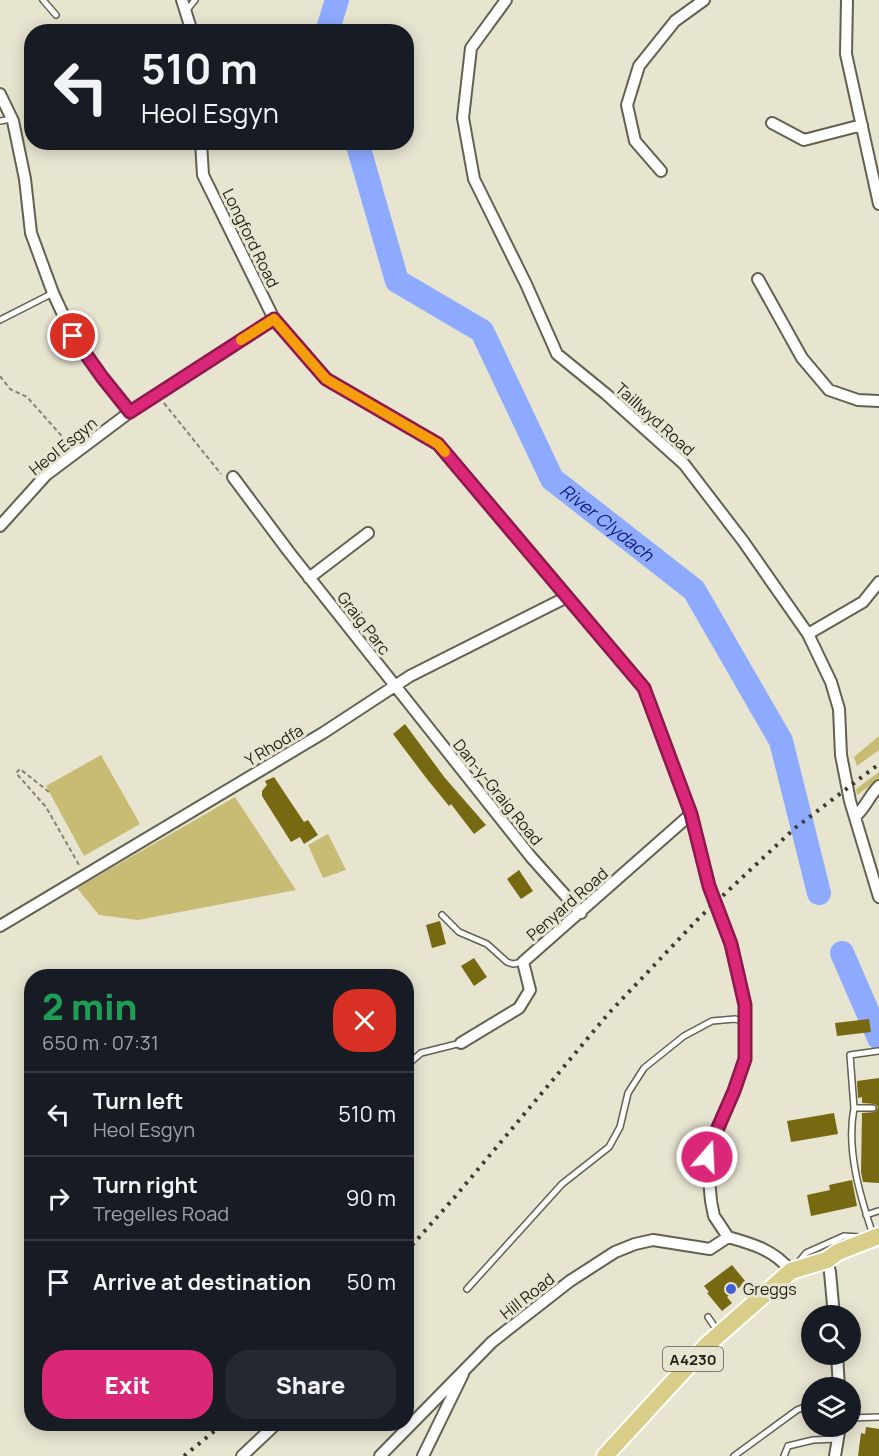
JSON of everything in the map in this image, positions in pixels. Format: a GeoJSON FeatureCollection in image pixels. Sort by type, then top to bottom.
{"type":"FeatureCollection","features":[{"type":"Feature","properties":{"kind":"main road","name":"A4230"},"geometry":{"type":"LineString","coordinates":[[605,1456],[681,1371],[791,1271],[827,1260],[838,1252],[876,1236]]}},
{"type":"Feature","properties":{"kind":"street","name":"Taillwyd Road"},"geometry":{"type":"LineString","coordinates":[[506,0],[471,48],[463,118],[474,179],[526,284],[557,354],[606,394],[684,464],[743,541],[808,634],[831,682],[839,709],[841,755],[855,817],[879,897]]}},
{"type":"Feature","properties":{"kind":"street"},"geometry":{"type":"LineString","coordinates":[[661,171],[635,141],[627,105],[639,66],[675,21],[704,0]]}},
{"type":"Feature","properties":{"kind":"street"},"geometry":{"type":"LineString","coordinates":[[847,0],[846,54],[879,204]]}},
{"type":"Feature","properties":{"kind":"street"},"geometry":{"type":"LineString","coordinates":[[185,5],[190,24]]}},
{"type":"Feature","properties":{"kind":"street"},"geometry":{"type":"LineString","coordinates":[[0,94],[12,118],[25,179],[31,233],[53,293],[73,336],[130,412]]}},
{"type":"Feature","properties":{"kind":"street"},"geometry":{"type":"LineString","coordinates":[[772,123],[804,140],[862,125]]}},
{"type":"Feature","properties":{"kind":"street","name":"Longford Road"},"geometry":{"type":"LineString","coordinates":[[201,150],[203,175],[274,319],[326,379],[438,444],[644,688],[691,814],[709,886],[731,944],[745,1005],[745,1059],[707,1157],[714,1216],[728,1238]]}},
{"type":"Feature","properties":{"kind":"street"},"geometry":{"type":"LineString","coordinates":[[758,279],[802,358],[830,390],[858,400],[879,401]]}},
{"type":"Feature","properties":{"kind":"street","name":"Heol Esgyn"},"geometry":{"type":"LineString","coordinates":[[0,526],[46,475],[76,452],[130,412],[274,319]]}},
{"type":"Feature","properties":{"kind":"street","name":"Graig Parc"},"geometry":{"type":"LineString","coordinates":[[233,477],[309,578],[396,687]]}},
{"type":"Feature","properties":{"kind":"street"},"geometry":{"type":"LineString","coordinates":[[309,578],[368,533]]}},
{"type":"Feature","properties":{"kind":"street"},"geometry":{"type":"LineString","coordinates":[[808,634],[863,602],[879,582]]}},
{"type":"Feature","properties":{"kind":"street","name":"Y Rhodfa"},"geometry":{"type":"LineString","coordinates":[[0,926],[294,756],[410,676],[567,597]]}},
{"type":"Feature","properties":{"kind":"street","name":"Dan-y-Graig Road"},"geometry":{"type":"LineString","coordinates":[[396,687],[531,857],[581,913]]}},
{"type":"Feature","properties":{"kind":"street"},"geometry":{"type":"LineString","coordinates":[[855,817],[866,807],[870,797],[879,786]]}},
{"type":"Feature","properties":{"kind":"street","name":"Penyard Road"},"geometry":{"type":"LineString","coordinates":[[461,1043],[519,1008],[530,990],[523,962],[691,814]]}},
{"type":"Feature","properties":{"kind":"street"},"geometry":{"type":"LineString","coordinates":[[728,1238],[771,1252],[791,1271]]}},
{"type":"Feature","properties":{"kind":"street","name":"Hill Road"},"geometry":{"type":"LineString","coordinates":[[414,1421],[492,1342],[570,1281],[615,1252],[653,1240],[710,1249],[728,1238]]}},
{"type":"Feature","properties":{"kind":"street"},"geometry":{"type":"LineString","coordinates":[[827,1260],[833,1305]]}},
{"type":"Feature","properties":{"kind":"street"},"geometry":{"type":"LineString","coordinates":[[423,1456],[468,1366]]}},
{"type":"Feature","properties":{"kind":"street"},"geometry":{"type":"LineString","coordinates":[[242,1456],[269,1431]]}},
{"type":"Feature","properties":{"kind":"street","name":"Hill Road"},"geometry":{"type":"LineString","coordinates":[[380,1456],[404,1431]]}},
{"type":"Feature","properties":{"kind":"street"},"geometry":{"type":"LineString","coordinates":[[835,1456],[839,1439]]}},
{"type":"Feature","properties":{"kind":"lane"},"geometry":{"type":"LineString","coordinates":[[43,0],[56,15]]}},
{"type":"Feature","properties":{"kind":"lane"},"geometry":{"type":"LineString","coordinates":[[185,5],[195,0]]}},
{"type":"Feature","properties":{"kind":"lane"},"geometry":{"type":"LineString","coordinates":[[0,121],[12,118]]}},
{"type":"Feature","properties":{"kind":"lane"},"geometry":{"type":"LineString","coordinates":[[0,320],[53,293]]}},
{"type":"Feature","properties":{"kind":"lane"},"geometry":{"type":"LineString","coordinates":[[442,915],[459,932],[487,944],[507,962],[523,962]]}},
{"type":"Feature","properties":{"kind":"lane"},"geometry":{"type":"LineString","coordinates":[[467,1289],[562,1184],[609,1147],[620,1127],[628,1093],[644,1068],[684,1036],[712,1021],[735,1019],[746,1022]]}},
{"type":"Feature","properties":{"kind":"lane"},"geometry":{"type":"LineString","coordinates":[[414,1059],[421,1053],[461,1043]]}},
{"type":"Feature","properties":{"kind":"lane"},"geometry":{"type":"LineString","coordinates":[[791,1271],[806,1253],[844,1236],[876,1236],[860,1195],[853,1145],[854,1108],[849,1054],[878,1051]]}},
{"type":"Feature","properties":{"kind":"lane"},"geometry":{"type":"LineString","coordinates":[[854,1108],[873,1108]]}},
{"type":"Feature","properties":{"kind":"lane"},"geometry":{"type":"LineString","coordinates":[[866,1215],[878,1211]]}},
{"type":"Feature","properties":{"kind":"lane"},"geometry":{"type":"LineString","coordinates":[[708,1317],[720,1334]]}},
{"type":"Feature","properties":{"kind":"lane"},"geometry":{"type":"LineString","coordinates":[[734,1456],[801,1408]]}},
{"type":"Feature","properties":{"kind":"lane"},"geometry":{"type":"LineString","coordinates":[[861,1418],[879,1417]]}},
{"type":"Feature","properties":{"kind":"lane"},"geometry":{"type":"LineString","coordinates":[[784,1456],[788,1446],[813,1440],[839,1439]]}},
{"type":"Feature","properties":{"kind":"path"},"geometry":{"type":"LineString","coordinates":[[0,376],[10,389],[27,397],[76,452]]}},
{"type":"Feature","properties":{"kind":"path"},"geometry":{"type":"LineString","coordinates":[[157,394],[227,482],[233,477]]}},
{"type":"Feature","properties":{"kind":"path"},"geometry":{"type":"LineString","coordinates":[[49,792],[20,769],[16,773],[52,816],[84,876]]}},
{"type":"Feature","properties":{"kind":"shaded area"},"geometry":{"type":"Polygon","coordinates":[[[879,736],[879,750],[857,766],[854,757],[879,736]]]}},
{"type":"Feature","properties":{"kind":"shaded area"},"geometry":{"type":"Polygon","coordinates":[[[101,755],[140,824],[84,856],[46,786],[101,755]]]}},
{"type":"Feature","properties":{"kind":"shaded area"},"geometry":{"type":"Polygon","coordinates":[[[879,772],[879,779],[857,795],[856,789],[879,772]]]}},
{"type":"Feature","properties":{"kind":"shaded area"},"geometry":{"type":"Polygon","coordinates":[[[235,797],[296,890],[138,920],[99,915],[77,888],[235,797]]]}},
{"type":"Feature","properties":{"kind":"shaded area"},"geometry":{"type":"Polygon","coordinates":[[[328,834],[346,870],[323,878],[308,845],[328,834]]]}},
{"type":"Feature","properties":{"kind":"building"},"geometry":{"type":"Polygon","coordinates":[[[405,724],[445,778],[486,825],[474,834],[451,804],[449,806],[427,779],[393,734],[405,724]]]}},
{"type":"Feature","properties":{"kind":"building"},"geometry":{"type":"Polygon","coordinates":[[[274,777],[304,822],[308,820],[318,835],[304,844],[300,837],[291,842],[262,796],[262,791],[267,785],[265,781],[274,777]]]}},
{"type":"Feature","properties":{"kind":"building"},"geometry":{"type":"Polygon","coordinates":[[[519,870],[533,891],[521,899],[507,879],[519,870]]]}},
{"type":"Feature","properties":{"kind":"building"},"geometry":{"type":"Polygon","coordinates":[[[440,921],[446,944],[432,948],[426,925],[440,921]]]}},
{"type":"Feature","properties":{"kind":"building"},"geometry":{"type":"Polygon","coordinates":[[[474,958],[487,977],[474,986],[461,966],[474,958]]]}},
{"type":"Feature","properties":{"kind":"building"},"geometry":{"type":"Polygon","coordinates":[[[869,1019],[871,1032],[837,1036],[835,1023],[869,1019]]]}},
{"type":"Feature","properties":{"kind":"building"},"geometry":{"type":"Polygon","coordinates":[[[879,1078],[879,1183],[863,1182],[861,1172],[862,1113],[875,1112],[878,1107],[875,1104],[862,1103],[862,1097],[858,1098],[857,1081],[879,1078]]]}},
{"type":"Feature","properties":{"kind":"building"},"geometry":{"type":"Polygon","coordinates":[[[834,1113],[838,1134],[791,1142],[787,1121],[834,1113]]]}},
{"type":"Feature","properties":{"kind":"building"},"geometry":{"type":"Polygon","coordinates":[[[852,1180],[857,1206],[811,1216],[807,1195],[830,1190],[829,1185],[852,1180]]]}},
{"type":"Feature","properties":{"kind":"building"},"geometry":{"type":"Polygon","coordinates":[[[732,1265],[746,1282],[727,1297],[732,1303],[722,1311],[704,1286],[732,1265]]]}},
{"type":"Feature","properties":{"kind":"building"},"geometry":{"type":"Polygon","coordinates":[[[866,1427],[879,1429],[879,1456],[858,1456],[861,1433],[865,1434],[866,1427]]]}},
{"type":"Feature","properties":{"kind":"waterway","name":"River Clydach"},"geometry":{"type":"LineString","coordinates":[[330,24],[337,0]]}},
{"type":"Feature","properties":{"kind":"waterway","name":"River Clydach"},"geometry":{"type":"LineString","coordinates":[[359,150],[397,281],[482,331],[552,479],[694,590],[781,741],[819,893]]}},
{"type":"Feature","properties":{"kind":"waterway","name":"River Clydach"},"geometry":{"type":"LineString","coordinates":[[842,953],[879,1038]]}},
{"type":"Feature","properties":{"kind":"railway"},"geometry":{"type":"LineString","coordinates":[[414,1243],[608,1014],[699,918],[795,828],[879,764]]}},
{"type":"Feature","properties":{"kind":"railway"},"geometry":{"type":"LineString","coordinates":[[184,1456],[214,1431]]}},
{"type":"Feature","properties":{"kind":"slow traffic"},"geometry":{"type":"LineString","coordinates":[[241,340],[274,319],[326,379],[438,444],[445,452]]}},
{"type":"Feature","properties":{"kind":"place","name":"Greggs"},"geometry":{"type":"Point","coordinates":[731,1289]}},
{"type":"Feature","properties":{"kind":"route"},"geometry":{"type":"LineString","coordinates":[[73,336],[130,412],[274,319],[326,379],[438,444],[644,688],[691,814],[709,886],[731,944],[745,1005],[747,1036],[745,1059],[707,1157]]}}]}
